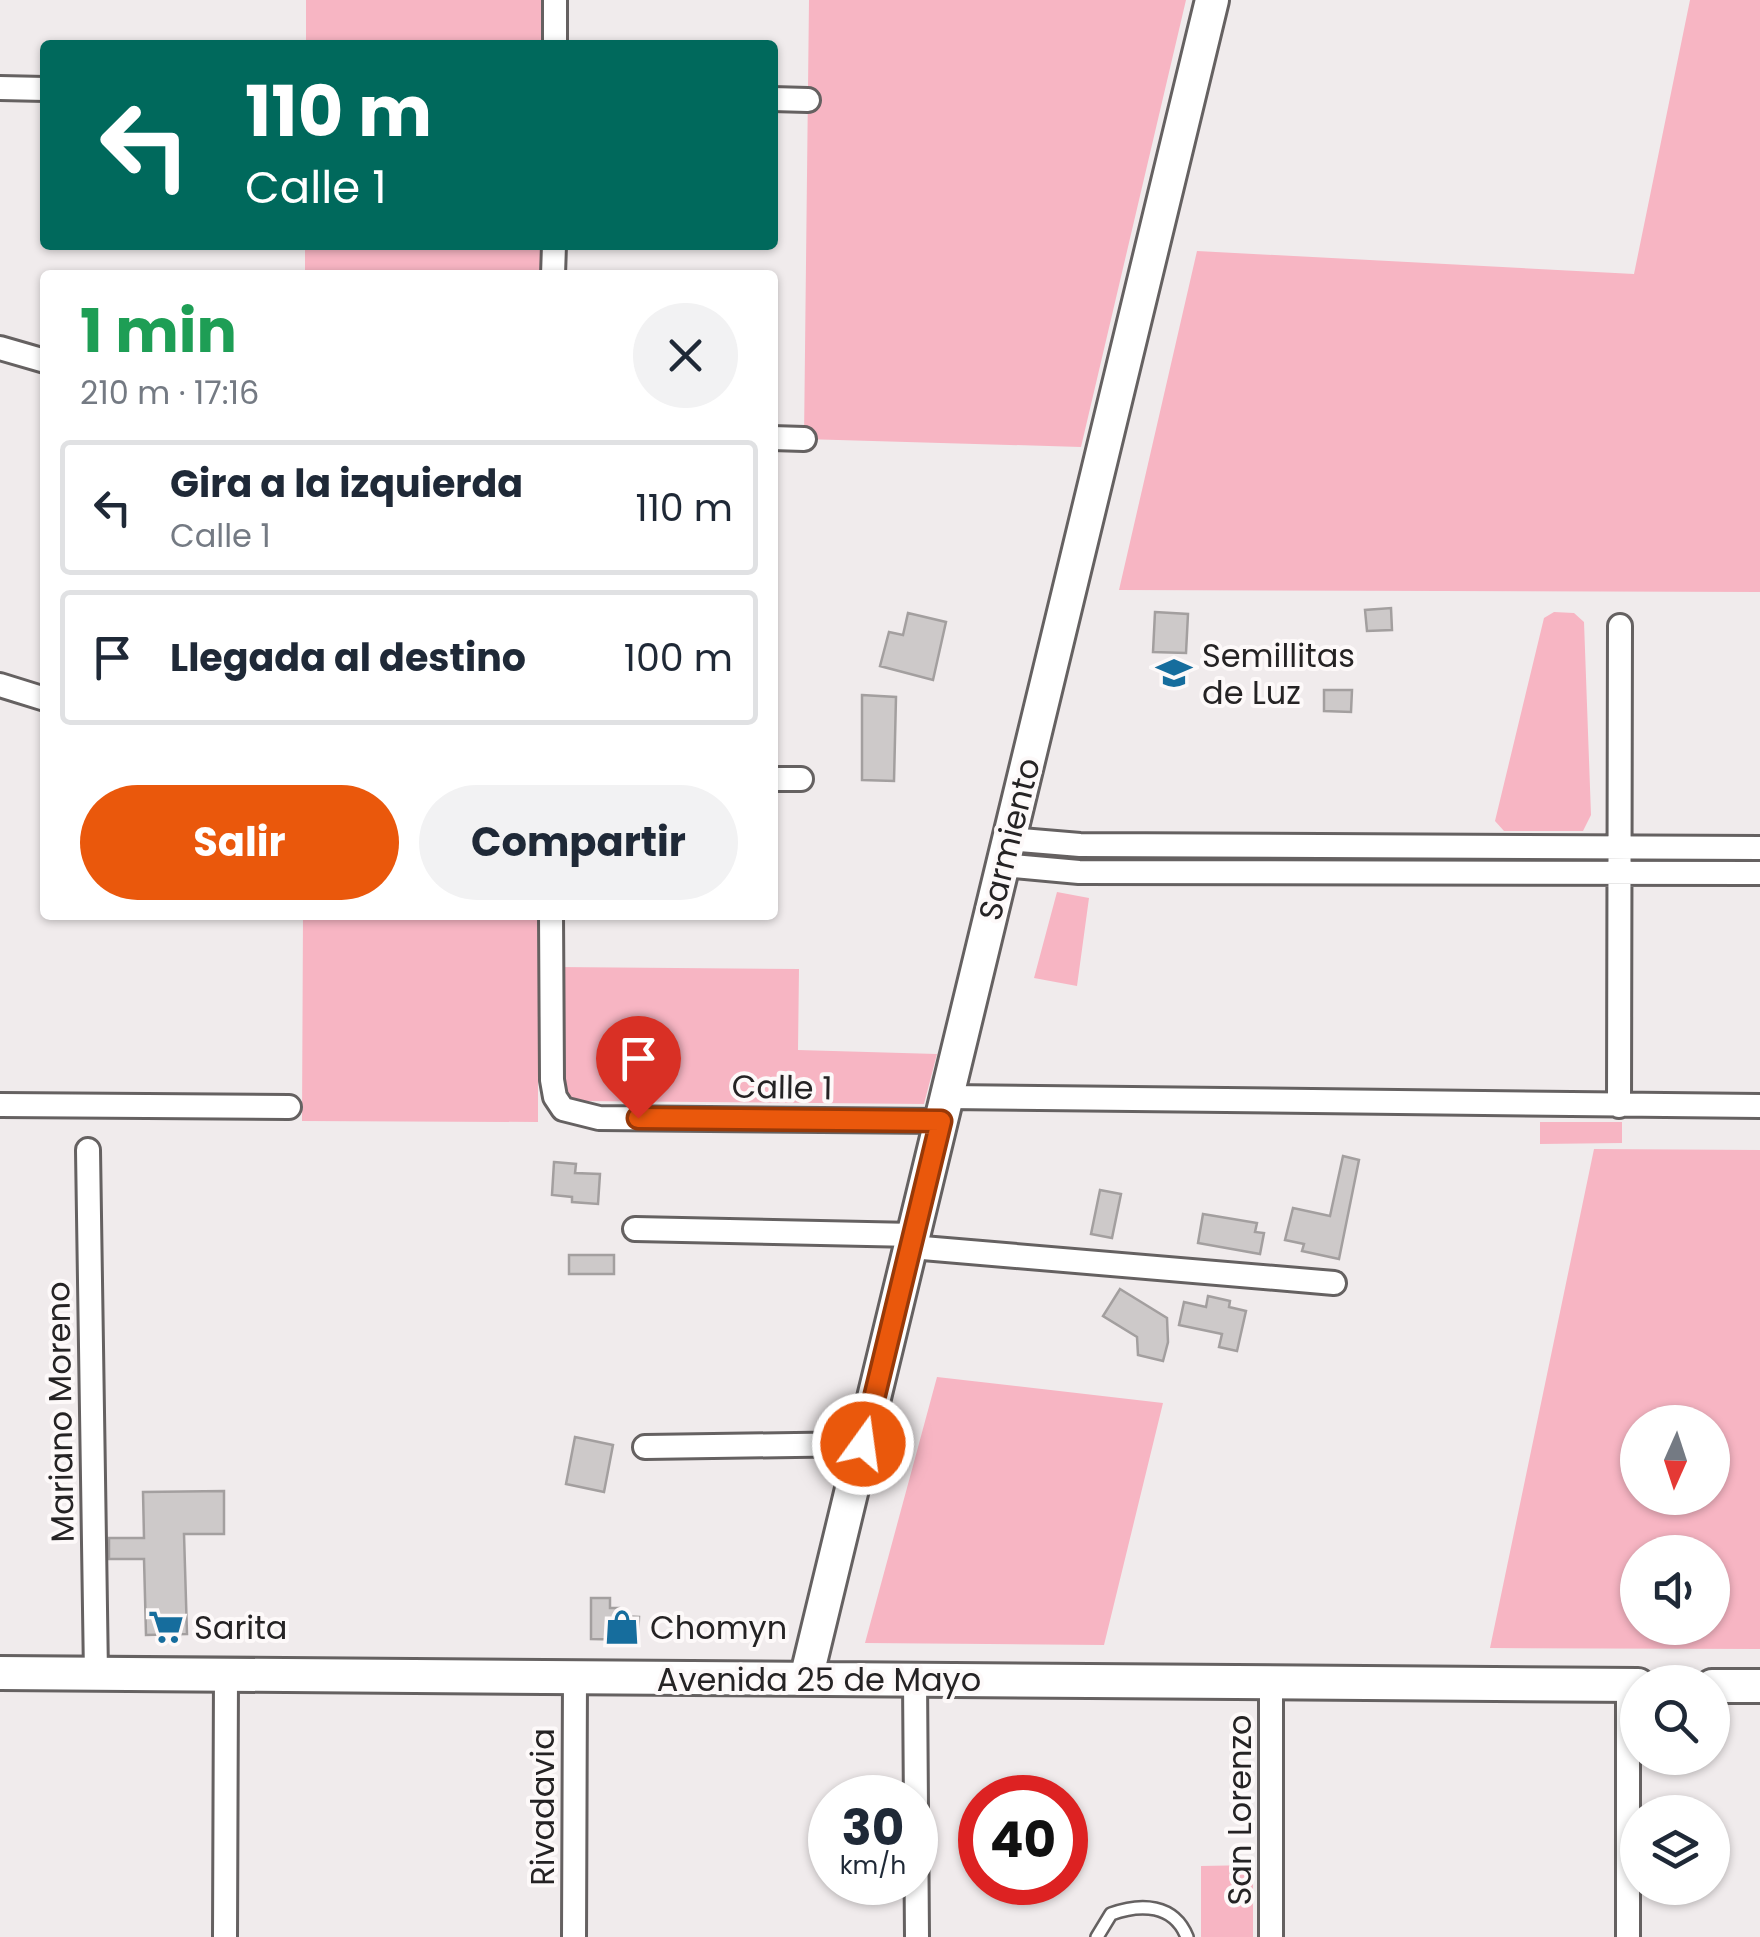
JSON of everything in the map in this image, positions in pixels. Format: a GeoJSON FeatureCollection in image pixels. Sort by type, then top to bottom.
{"type":"FeatureCollection","features":[{"type":"Feature","properties":{"kind":"street"},"geometry":{"type":"LineString","coordinates":[[555,40],[556,0]]}},
{"type":"Feature","properties":{"kind":"street","name":"Sarmiento"},"geometry":{"type":"LineString","coordinates":[[806,1679],[1212,0]]}},
{"type":"Feature","properties":{"kind":"street"},"geometry":{"type":"LineString","coordinates":[[0,88],[40,89]]}},
{"type":"Feature","properties":{"kind":"street"},"geometry":{"type":"LineString","coordinates":[[778,99],[808,100]]}},
{"type":"Feature","properties":{"kind":"street"},"geometry":{"type":"LineString","coordinates":[[0,348],[40,360]]}},
{"type":"Feature","properties":{"kind":"street"},"geometry":{"type":"LineString","coordinates":[[778,438],[804,439]]}},
{"type":"Feature","properties":{"kind":"street"},"geometry":{"type":"LineString","coordinates":[[1620,626],[1620,1106]]}},
{"type":"Feature","properties":{"kind":"street"},"geometry":{"type":"LineString","coordinates":[[0,685],[40,697]]}},
{"type":"Feature","properties":{"kind":"street"},"geometry":{"type":"LineString","coordinates":[[778,778],[801,779]]}},
{"type":"Feature","properties":{"kind":"street"},"geometry":{"type":"LineString","coordinates":[[1006,852],[1099,845],[1760,848]]}},
{"type":"Feature","properties":{"kind":"street"},"geometry":{"type":"LineString","coordinates":[[1006,852],[1097,872],[1760,873]]}},
{"type":"Feature","properties":{"kind":"street","name":"Calle 1"},"geometry":{"type":"LineString","coordinates":[[551,920],[554,1098],[563,1109],[600,1118],[944,1109],[1760,1106]]}},
{"type":"Feature","properties":{"kind":"street"},"geometry":{"type":"LineString","coordinates":[[0,1105],[289,1107]]}},
{"type":"Feature","properties":{"kind":"street","name":"Mariano Moreno"},"geometry":{"type":"LineString","coordinates":[[88,1150],[96,1674]]}},
{"type":"Feature","properties":{"kind":"street"},"geometry":{"type":"LineString","coordinates":[[635,1230],[912,1241],[1334,1283]]}},
{"type":"Feature","properties":{"kind":"street"},"geometry":{"type":"LineString","coordinates":[[645,1446],[863,1444]]}},
{"type":"Feature","properties":{"kind":"street","name":"Avenida 25 de Mayo"},"geometry":{"type":"LineString","coordinates":[[0,1673],[1620,1685]]}},
{"type":"Feature","properties":{"kind":"street"},"geometry":{"type":"LineString","coordinates":[[225,1937],[226,1674]]}},
{"type":"Feature","properties":{"kind":"street","name":"Rivadavia"},"geometry":{"type":"LineString","coordinates":[[574,1937],[575,1677]]}},
{"type":"Feature","properties":{"kind":"street"},"geometry":{"type":"LineString","coordinates":[[914,1680],[916,1937]]}},
{"type":"Feature","properties":{"kind":"street","name":"San Lorenzo"},"geometry":{"type":"LineString","coordinates":[[1271,1683],[1271,1937]]}},
{"type":"Feature","properties":{"kind":"street"},"geometry":{"type":"LineString","coordinates":[[1730,1686],[1760,1686]]}},
{"type":"Feature","properties":{"kind":"street"},"geometry":{"type":"LineString","coordinates":[[1628,1937],[1631,1775]]}},
{"type":"Feature","properties":{"kind":"lane"},"geometry":{"type":"LineString","coordinates":[[1097,872],[1099,845]]}},
{"type":"Feature","properties":{"kind":"lane"},"geometry":{"type":"LineString","coordinates":[[1097,1937],[1111,1914],[1130,1907],[1150,1906],[1182,1924],[1188,1937]]}},
{"type":"Feature","properties":{"kind":"shaded area"},"geometry":{"type":"Polygon","coordinates":[[[306,0],[541,0],[541,40],[306,40],[306,0]]]}},
{"type":"Feature","properties":{"kind":"shaded area"},"geometry":{"type":"Polygon","coordinates":[[[809,0],[1186,0],[1081,447],[804,439],[809,0]]]}},
{"type":"Feature","properties":{"kind":"shaded area"},"geometry":{"type":"Polygon","coordinates":[[[1690,0],[1760,0],[1760,592],[1119,590],[1197,251],[1634,274],[1690,0]]]}},
{"type":"Feature","properties":{"kind":"shaded area"},"geometry":{"type":"Polygon","coordinates":[[[305,250],[541,250],[540,270],[305,270],[305,250]]]}},
{"type":"Feature","properties":{"kind":"shaded area"},"geometry":{"type":"Polygon","coordinates":[[[1554,612],[1574,613],[1584,622],[1591,815],[1583,831],[1504,831],[1495,821],[1544,618],[1554,612]]]}},
{"type":"Feature","properties":{"kind":"shaded area"},"geometry":{"type":"Polygon","coordinates":[[[1119,856],[1590,858],[1591,863],[1119,861],[1119,856]]]}},
{"type":"Feature","properties":{"kind":"shaded area"},"geometry":{"type":"Polygon","coordinates":[[[1057,892],[1089,898],[1077,986],[1034,978],[1057,892]]]}},
{"type":"Feature","properties":{"kind":"shaded area"},"geometry":{"type":"Polygon","coordinates":[[[303,920],[538,920],[538,1122],[302,1121],[303,920]]]}},
{"type":"Feature","properties":{"kind":"shaded area"},"geometry":{"type":"Polygon","coordinates":[[[557,967],[799,969],[798,1050],[937,1054],[924,1104],[577,1101],[564,1094],[557,967]]]}},
{"type":"Feature","properties":{"kind":"shaded area"},"geometry":{"type":"Polygon","coordinates":[[[1540,1122],[1622,1122],[1622,1143],[1540,1144],[1540,1122]]]}},
{"type":"Feature","properties":{"kind":"shaded area"},"geometry":{"type":"Polygon","coordinates":[[[1594,1149],[1760,1150],[1760,1649],[1490,1648],[1594,1149]]]}},
{"type":"Feature","properties":{"kind":"shaded area"},"geometry":{"type":"Polygon","coordinates":[[[937,1377],[1163,1403],[1104,1645],[865,1643],[937,1377]]]}},
{"type":"Feature","properties":{"kind":"shaded area"},"geometry":{"type":"Polygon","coordinates":[[[1253,1865],[1253,1937],[1201,1937],[1201,1866],[1253,1865]]]}},
{"type":"Feature","properties":{"kind":"building"},"geometry":{"type":"Polygon","coordinates":[[[1391,608],[1392,630],[1367,631],[1365,610],[1391,608]]]}},
{"type":"Feature","properties":{"kind":"building"},"geometry":{"type":"Polygon","coordinates":[[[1155,612],[1188,614],[1186,653],[1153,652],[1155,612]]]}},
{"type":"Feature","properties":{"kind":"building"},"geometry":{"type":"Polygon","coordinates":[[[908,613],[946,622],[933,680],[880,666],[889,632],[903,635],[908,613]]]}},
{"type":"Feature","properties":{"kind":"building"},"geometry":{"type":"Polygon","coordinates":[[[1324,690],[1352,690],[1351,712],[1324,711],[1324,690]]]}},
{"type":"Feature","properties":{"kind":"building"},"geometry":{"type":"Polygon","coordinates":[[[862,695],[896,697],[894,781],[862,780],[862,695]]]}},
{"type":"Feature","properties":{"kind":"building"},"geometry":{"type":"Polygon","coordinates":[[[1343,1156],[1359,1160],[1339,1259],[1302,1251],[1304,1244],[1285,1240],[1293,1208],[1330,1216],[1343,1156]]]}},
{"type":"Feature","properties":{"kind":"building"},"geometry":{"type":"Polygon","coordinates":[[[554,1162],[576,1164],[575,1173],[600,1174],[598,1204],[572,1202],[572,1197],[552,1195],[554,1162]]]}},
{"type":"Feature","properties":{"kind":"building"},"geometry":{"type":"Polygon","coordinates":[[[1100,1190],[1121,1194],[1112,1238],[1091,1234],[1100,1190]]]}},
{"type":"Feature","properties":{"kind":"building"},"geometry":{"type":"Polygon","coordinates":[[[1203,1214],[1257,1223],[1255,1232],[1264,1233],[1260,1254],[1198,1243],[1203,1214]]]}},
{"type":"Feature","properties":{"kind":"building"},"geometry":{"type":"Polygon","coordinates":[[[569,1255],[614,1255],[614,1274],[569,1274],[569,1255]]]}},
{"type":"Feature","properties":{"kind":"building"},"geometry":{"type":"Polygon","coordinates":[[[1120,1289],[1167,1318],[1168,1342],[1163,1361],[1138,1355],[1137,1337],[1103,1316],[1120,1289]]]}},
{"type":"Feature","properties":{"kind":"building"},"geometry":{"type":"Polygon","coordinates":[[[1208,1296],[1230,1301],[1229,1307],[1246,1311],[1237,1351],[1219,1347],[1222,1334],[1179,1325],[1184,1302],[1206,1307],[1208,1296]]]}},
{"type":"Feature","properties":{"kind":"building"},"geometry":{"type":"Polygon","coordinates":[[[575,1437],[613,1445],[604,1492],[566,1484],[575,1437]]]}},
{"type":"Feature","properties":{"kind":"building"},"geometry":{"type":"Polygon","coordinates":[[[224,1491],[224,1534],[184,1534],[187,1634],[146,1635],[144,1559],[109,1559],[109,1538],[144,1538],[143,1492],[224,1491]]]}},
{"type":"Feature","properties":{"kind":"building"},"geometry":{"type":"Polygon","coordinates":[[[591,1598],[610,1598],[610,1608],[619,1608],[619,1616],[639,1617],[638,1640],[591,1639],[591,1598]]]}},
{"type":"Feature","properties":{"kind":"place","name":"Semillitas de Luz"},"geometry":{"type":"Point","coordinates":[1174,673]}},
{"type":"Feature","properties":{"kind":"place","name":"Sarita"},"geometry":{"type":"Point","coordinates":[166,1627]}},
{"type":"Feature","properties":{"kind":"place","name":"Chomyn"},"geometry":{"type":"Point","coordinates":[622,1627]}},
{"type":"Feature","properties":{"kind":"route"},"geometry":{"type":"LineString","coordinates":[[638,1118],[941,1121],[863,1444]]}}]}
